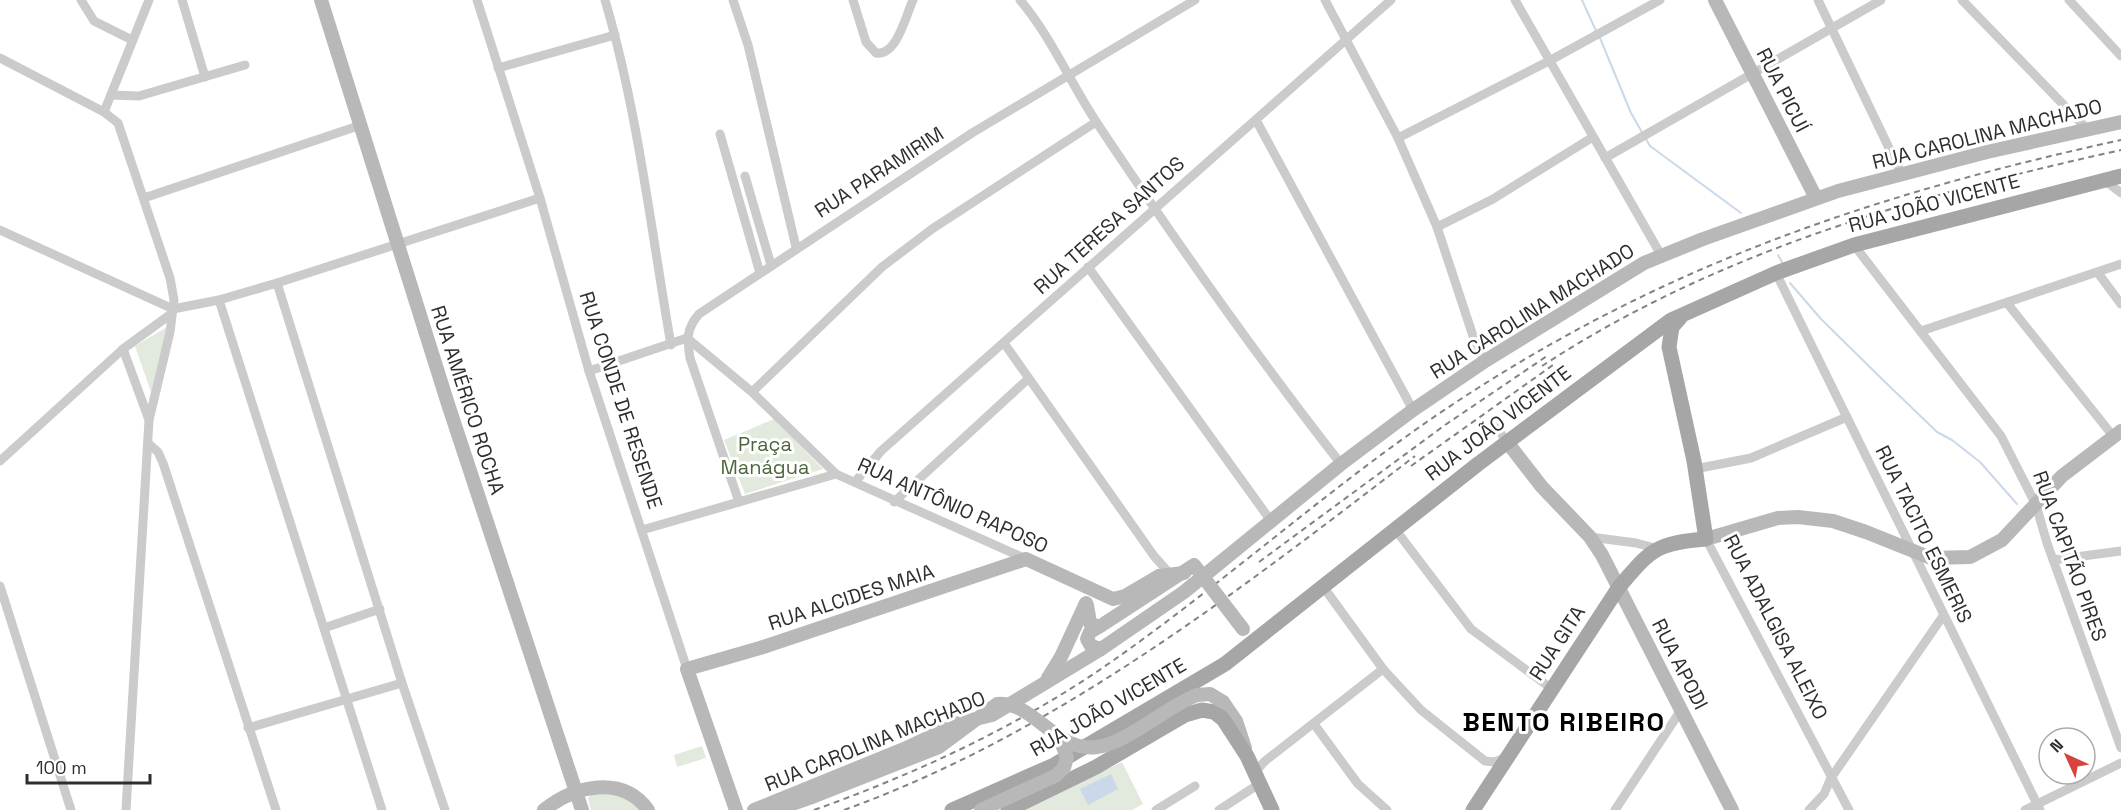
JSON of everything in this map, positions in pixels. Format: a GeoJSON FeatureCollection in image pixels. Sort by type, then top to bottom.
{"type":"FeatureCollection","features":[{"type":"Feature","properties":{"kind":"main road","name":"RUA AMÉRICO ROCHA"},"geometry":{"type":"LineString","coordinates":[[321,0],[445,393],[582,810]]}},
{"type":"Feature","properties":{"kind":"main road","name":"RUA PICUÍ"},"geometry":{"type":"LineString","coordinates":[[1715,0],[1816,198]]}},
{"type":"Feature","properties":{"kind":"main road","name":"RUA CAROLINA MACHADO"},"geometry":{"type":"LineString","coordinates":[[759,809],[782,797],[904,749],[959,723],[992,716],[1101,649],[1184,592],[1341,464],[1413,410],[1485,361],[1624,274],[1661,255],[1816,198],[1901,173],[2121,122]]}},
{"type":"Feature","properties":{"kind":"main road","name":"RUA JOÃO VICENTE"},"geometry":{"type":"LineString","coordinates":[[952,810],[1016,783],[1095,742],[1225,664],[1322,585],[1507,442],[1648,336],[1681,317],[1776,273],[1854,245],[2121,176]]}},
{"type":"Feature","properties":{"kind":"main road"},"geometry":{"type":"LineString","coordinates":[[1669,347],[1672,327],[1681,317]]}},
{"type":"Feature","properties":{"kind":"main road"},"geometry":{"type":"LineString","coordinates":[[1648,336],[1660,338],[1669,347]]}},
{"type":"Feature","properties":{"kind":"main road","name":"RUA ADALGISA ALEIXO"},"geometry":{"type":"LineString","coordinates":[[1669,347],[1695,469],[1706,539]]}},
{"type":"Feature","properties":{"kind":"main road"},"geometry":{"type":"LineString","coordinates":[[1655,548],[1669,543],[1706,539],[1778,518],[1798,517],[1833,521],[1931,558],[1970,557],[2002,540],[2062,476],[2117,434]]}},
{"type":"Feature","properties":{"kind":"main road","name":"RUA APODI"},"geometry":{"type":"LineString","coordinates":[[1507,442],[1542,487],[1590,537],[1619,587],[1732,810]]}},
{"type":"Feature","properties":{"kind":"main road","name":"RUA GITA"},"geometry":{"type":"LineString","coordinates":[[1477,808],[1619,587],[1655,548]]}},
{"type":"Feature","properties":{"kind":"main road","name":"RUA ANTÔNIO RAPOSO"},"geometry":{"type":"LineString","coordinates":[[1026,559],[1116,599],[1153,578],[1202,569],[1218,563]]}},
{"type":"Feature","properties":{"kind":"main road","name":"RUA ALCIDES MAIA"},"geometry":{"type":"LineString","coordinates":[[687,669],[760,648],[1026,559]]}},
{"type":"Feature","properties":{"kind":"main road"},"geometry":{"type":"LineString","coordinates":[[1101,649],[1093,647],[1087,640],[1089,634],[1193,565],[1198,567],[1252,642]]}},
{"type":"Feature","properties":{"kind":"main road"},"geometry":{"type":"LineString","coordinates":[[1074,582],[1084,595],[1090,623],[1101,625]]}},
{"type":"Feature","properties":{"kind":"main road"},"geometry":{"type":"LineString","coordinates":[[1042,684],[1061,657],[1086,603]]}},
{"type":"Feature","properties":{"kind":"main road","name":"RUA CONDE DE RESENDE"},"geometry":{"type":"LineString","coordinates":[[687,669],[735,810]]}},
{"type":"Feature","properties":{"kind":"main road"},"geometry":{"type":"LineString","coordinates":[[759,809],[784,807],[939,747],[997,704],[1016,707],[1059,737],[1080,747],[1100,747],[1191,698],[1210,694],[1246,756],[1272,810]]}},
{"type":"Feature","properties":{"kind":"main road"},"geometry":{"type":"LineString","coordinates":[[1008,810],[1096,767],[1189,712],[1218,707]]}},
{"type":"Feature","properties":{"kind":"main road"},"geometry":{"type":"LineString","coordinates":[[981,810],[1060,773],[1067,757],[1059,737]]}},
{"type":"Feature","properties":{"kind":"main road"},"geometry":{"type":"LineString","coordinates":[[1016,783],[1027,789],[1026,801]]}},
{"type":"Feature","properties":{"kind":"main road"},"geometry":{"type":"LineString","coordinates":[[544,810],[575,792],[611,787],[629,792],[648,810]]}},
{"type":"Feature","properties":{"kind":"street"},"geometry":{"type":"LineString","coordinates":[[81,0],[94,21],[132,40]]}},
{"type":"Feature","properties":{"kind":"street"},"geometry":{"type":"LineString","coordinates":[[104,112],[149,0]]}},
{"type":"Feature","properties":{"kind":"street"},"geometry":{"type":"LineString","coordinates":[[182,0],[205,77]]}},
{"type":"Feature","properties":{"kind":"street","name":"RUA CONDE DE RESENDE"},"geometry":{"type":"LineString","coordinates":[[477,0],[540,198],[589,371],[687,669]]}},
{"type":"Feature","properties":{"kind":"street"},"geometry":{"type":"LineString","coordinates":[[605,0],[615,34],[671,345]]}},
{"type":"Feature","properties":{"kind":"street"},"geometry":{"type":"LineString","coordinates":[[733,0],[748,45],[796,247]]}},
{"type":"Feature","properties":{"kind":"street"},"geometry":{"type":"LineString","coordinates":[[853,0],[866,42],[876,53],[882,54],[887,53],[896,40],[913,0]]}},
{"type":"Feature","properties":{"kind":"street"},"geometry":{"type":"LineString","coordinates":[[1020,0],[1096,122],[1154,207],[1302,414],[1341,464]]}},
{"type":"Feature","properties":{"kind":"street","name":"RUA PARAMIRIM"},"geometry":{"type":"LineString","coordinates":[[687,338],[692,323],[699,314],[796,247],[1066,75],[1195,0]]}},
{"type":"Feature","properties":{"kind":"street"},"geometry":{"type":"LineString","coordinates":[[1325,0],[1398,138],[1437,227],[1477,348],[1485,361]]}},
{"type":"Feature","properties":{"kind":"street","name":"RUA TERESA SANTOS"},"geometry":{"type":"LineString","coordinates":[[855,482],[881,451],[1154,207],[1347,41],[1391,0]]}},
{"type":"Feature","properties":{"kind":"street"},"geometry":{"type":"LineString","coordinates":[[1515,0],[1661,255]]}},
{"type":"Feature","properties":{"kind":"street"},"geometry":{"type":"LineString","coordinates":[[1398,138],[1549,61],[1660,0]]}},
{"type":"Feature","properties":{"kind":"street"},"geometry":{"type":"LineString","coordinates":[[1818,0],[1901,173]]}},
{"type":"Feature","properties":{"kind":"street"},"geometry":{"type":"LineString","coordinates":[[1605,158],[1881,0]]}},
{"type":"Feature","properties":{"kind":"street"},"geometry":{"type":"LineString","coordinates":[[1962,0],[2087,129]]}},
{"type":"Feature","properties":{"kind":"street"},"geometry":{"type":"LineString","coordinates":[[2069,0],[2121,56]]}},
{"type":"Feature","properties":{"kind":"street"},"geometry":{"type":"LineString","coordinates":[[498,68],[615,34]]}},
{"type":"Feature","properties":{"kind":"street"},"geometry":{"type":"LineString","coordinates":[[0,58],[112,117],[122,131],[170,278],[172,312],[170,332],[149,420],[126,810]]}},
{"type":"Feature","properties":{"kind":"street"},"geometry":{"type":"LineString","coordinates":[[111,95],[139,96],[245,65]]}},
{"type":"Feature","properties":{"kind":"street"},"geometry":{"type":"LineString","coordinates":[[1256,120],[1413,410]]}},
{"type":"Feature","properties":{"kind":"street"},"geometry":{"type":"LineString","coordinates":[[752,392],[882,267],[932,229],[1096,122]]}},
{"type":"Feature","properties":{"kind":"street"},"geometry":{"type":"LineString","coordinates":[[144,198],[361,125]]}},
{"type":"Feature","properties":{"kind":"street"},"geometry":{"type":"LineString","coordinates":[[720,134],[760,273]]}},
{"type":"Feature","properties":{"kind":"street"},"geometry":{"type":"LineString","coordinates":[[1437,227],[1493,199],[1593,137]]}},
{"type":"Feature","properties":{"kind":"street"},"geometry":{"type":"LineString","coordinates":[[746,176],[771,265]]}},
{"type":"Feature","properties":{"kind":"street"},"geometry":{"type":"LineString","coordinates":[[2104,180],[2121,193]]}},
{"type":"Feature","properties":{"kind":"street"},"geometry":{"type":"LineString","coordinates":[[0,461],[123,349],[172,312],[277,283],[540,198]]}},
{"type":"Feature","properties":{"kind":"street"},"geometry":{"type":"LineString","coordinates":[[0,230],[172,312]]}},
{"type":"Feature","properties":{"kind":"street","name":"RUA CAPITÃO PIRES"},"geometry":{"type":"LineString","coordinates":[[1854,245],[2001,436],[2036,505],[2053,560],[2121,748]]}},
{"type":"Feature","properties":{"kind":"street"},"geometry":{"type":"LineString","coordinates":[[1921,332],[2121,264]]}},
{"type":"Feature","properties":{"kind":"street"},"geometry":{"type":"LineString","coordinates":[[1088,267],[1271,521]]}},
{"type":"Feature","properties":{"kind":"street","name":"RUA TACITO ESMERIS"},"geometry":{"type":"LineString","coordinates":[[1776,273],[2038,807]]}},
{"type":"Feature","properties":{"kind":"street"},"geometry":{"type":"LineString","coordinates":[[2098,273],[2121,304]]}},
{"type":"Feature","properties":{"kind":"street"},"geometry":{"type":"LineString","coordinates":[[277,283],[402,683],[445,810]]}},
{"type":"Feature","properties":{"kind":"street"},"geometry":{"type":"LineString","coordinates":[[219,300],[382,810]]}},
{"type":"Feature","properties":{"kind":"street"},"geometry":{"type":"LineString","coordinates":[[2007,303],[2117,434]]}},
{"type":"Feature","properties":{"kind":"street"},"geometry":{"type":"LineString","coordinates":[[589,371],[687,338]]}},
{"type":"Feature","properties":{"kind":"street"},"geometry":{"type":"LineString","coordinates":[[687,338],[752,392],[836,474]]}},
{"type":"Feature","properties":{"kind":"street"},"geometry":{"type":"LineString","coordinates":[[687,338],[694,376],[739,502]]}},
{"type":"Feature","properties":{"kind":"street"},"geometry":{"type":"LineString","coordinates":[[1004,343],[1154,556],[1170,574]]}},
{"type":"Feature","properties":{"kind":"street"},"geometry":{"type":"LineString","coordinates":[[123,349],[149,420]]}},
{"type":"Feature","properties":{"kind":"street"},"geometry":{"type":"LineString","coordinates":[[894,502],[1028,379]]}},
{"type":"Feature","properties":{"kind":"street"},"geometry":{"type":"LineString","coordinates":[[1695,469],[1750,458],[1847,417]]}},
{"type":"Feature","properties":{"kind":"street"},"geometry":{"type":"LineString","coordinates":[[1497,428],[1507,442]]}},
{"type":"Feature","properties":{"kind":"street"},"geometry":{"type":"LineString","coordinates":[[148,443],[158,452],[163,463],[276,810]]}},
{"type":"Feature","properties":{"kind":"street","name":"RUA ANTÔNIO RAPOSO"},"geometry":{"type":"LineString","coordinates":[[642,530],[836,474],[894,502],[1026,559]]}},
{"type":"Feature","properties":{"kind":"street"},"geometry":{"type":"LineString","coordinates":[[1395,530],[1471,629],[1552,689]]}},
{"type":"Feature","properties":{"kind":"street"},"geometry":{"type":"LineString","coordinates":[[1590,537],[1655,548]]}},
{"type":"Feature","properties":{"kind":"street","name":"RUA ADALGISA ALEIXO"},"geometry":{"type":"LineString","coordinates":[[1706,539],[1849,810]]}},
{"type":"Feature","properties":{"kind":"street"},"geometry":{"type":"LineString","coordinates":[[2053,560],[2121,551]]}},
{"type":"Feature","properties":{"kind":"street"},"geometry":{"type":"LineString","coordinates":[[1153,578],[1156,567],[1154,556]]}},
{"type":"Feature","properties":{"kind":"street"},"geometry":{"type":"LineString","coordinates":[[1322,585],[1383,669],[1421,710],[1485,761],[1495,762],[1508,757]]}},
{"type":"Feature","properties":{"kind":"street"},"geometry":{"type":"LineString","coordinates":[[0,586],[71,810]]}},
{"type":"Feature","properties":{"kind":"street"},"geometry":{"type":"LineString","coordinates":[[324,628],[380,609]]}},
{"type":"Feature","properties":{"kind":"street"},"geometry":{"type":"LineString","coordinates":[[1809,810],[1824,794],[1831,778],[1943,616]]}},
{"type":"Feature","properties":{"kind":"street"},"geometry":{"type":"LineString","coordinates":[[1219,810],[1257,778],[1265,761],[1383,669]]}},
{"type":"Feature","properties":{"kind":"street"},"geometry":{"type":"LineString","coordinates":[[248,728],[402,683]]}},
{"type":"Feature","properties":{"kind":"street"},"geometry":{"type":"LineString","coordinates":[[1616,810],[1681,710]]}},
{"type":"Feature","properties":{"kind":"street"},"geometry":{"type":"LineString","coordinates":[[1314,724],[1358,784],[1387,810]]}},
{"type":"Feature","properties":{"kind":"street"},"geometry":{"type":"LineString","coordinates":[[2025,810],[2038,807],[2121,763]]}},
{"type":"Feature","properties":{"kind":"street"},"geometry":{"type":"LineString","coordinates":[[1156,810],[1195,786]]}},
{"type":"Feature","properties":{"kind":"green space"},"geometry":{"type":"Polygon","coordinates":[[[167,327],[151,392],[135,346],[167,327]]]}},
{"type":"Feature","properties":{"kind":"green space","name":"Praça Manágua"},"geometry":{"type":"Polygon","coordinates":[[[774,419],[823,469],[745,494],[724,440],[774,419]]]}},
{"type":"Feature","properties":{"kind":"green space"},"geometry":{"type":"Polygon","coordinates":[[[702,746],[706,758],[677,767],[674,755],[702,746]]]}},
{"type":"Feature","properties":{"kind":"green space"},"geometry":{"type":"Polygon","coordinates":[[[1122,762],[1143,804],[1132,810],[1023,810],[1122,762]]]}},
{"type":"Feature","properties":{"kind":"green space"},"geometry":{"type":"Polygon","coordinates":[[[593,793],[624,795],[641,810],[591,810],[588,798],[593,793]]]}},
{"type":"Feature","properties":{"kind":"water"},"geometry":{"type":"Polygon","coordinates":[[[1111,774],[1118,789],[1088,805],[1080,789],[1111,774]]]}},
{"type":"Feature","properties":{"kind":"waterway"},"geometry":{"type":"LineString","coordinates":[[1582,0],[1597,33]]}},
{"type":"Feature","properties":{"kind":"waterway"},"geometry":{"type":"LineString","coordinates":[[1600,38],[1631,113],[1643,134]]}},
{"type":"Feature","properties":{"kind":"waterway"},"geometry":{"type":"LineString","coordinates":[[1646,139],[1650,146],[1741,213]]}},
{"type":"Feature","properties":{"kind":"waterway"},"geometry":{"type":"LineString","coordinates":[[1778,255],[1782,262]]}},
{"type":"Feature","properties":{"kind":"waterway"},"geometry":{"type":"LineString","coordinates":[[1790,283],[1821,319],[1884,381],[1937,432],[1952,440],[1980,462],[2017,504]]}},
{"type":"Feature","properties":{"kind":"railway"},"geometry":{"type":"LineString","coordinates":[[814,810],[923,767],[994,733],[1062,694],[1144,639],[1332,492],[1428,421],[1555,342],[1632,302],[1709,266],[1788,234],[1869,207],[1951,182],[2121,140]]}},
{"type":"Feature","properties":{"kind":"railway"},"geometry":{"type":"LineString","coordinates":[[1542,366],[1609,326],[1678,290],[1749,259],[1821,232],[1970,187],[2121,150]]}},
{"type":"Feature","properties":{"kind":"railway"},"geometry":{"type":"LineString","coordinates":[[1259,562],[1445,425],[1547,356]]}},
{"type":"Feature","properties":{"kind":"railway"},"geometry":{"type":"LineString","coordinates":[[1411,466],[1553,365]]}},
{"type":"Feature","properties":{"kind":"railway"},"geometry":{"type":"LineString","coordinates":[[844,810],[922,778],[998,741],[1071,700],[1143,655],[1212,607],[1281,558],[1415,456]]}},
{"type":"Feature","properties":{"kind":"district","name":"BENTO RIBEIRO"},"geometry":{"type":"Point","coordinates":[1564,722]}}]}
